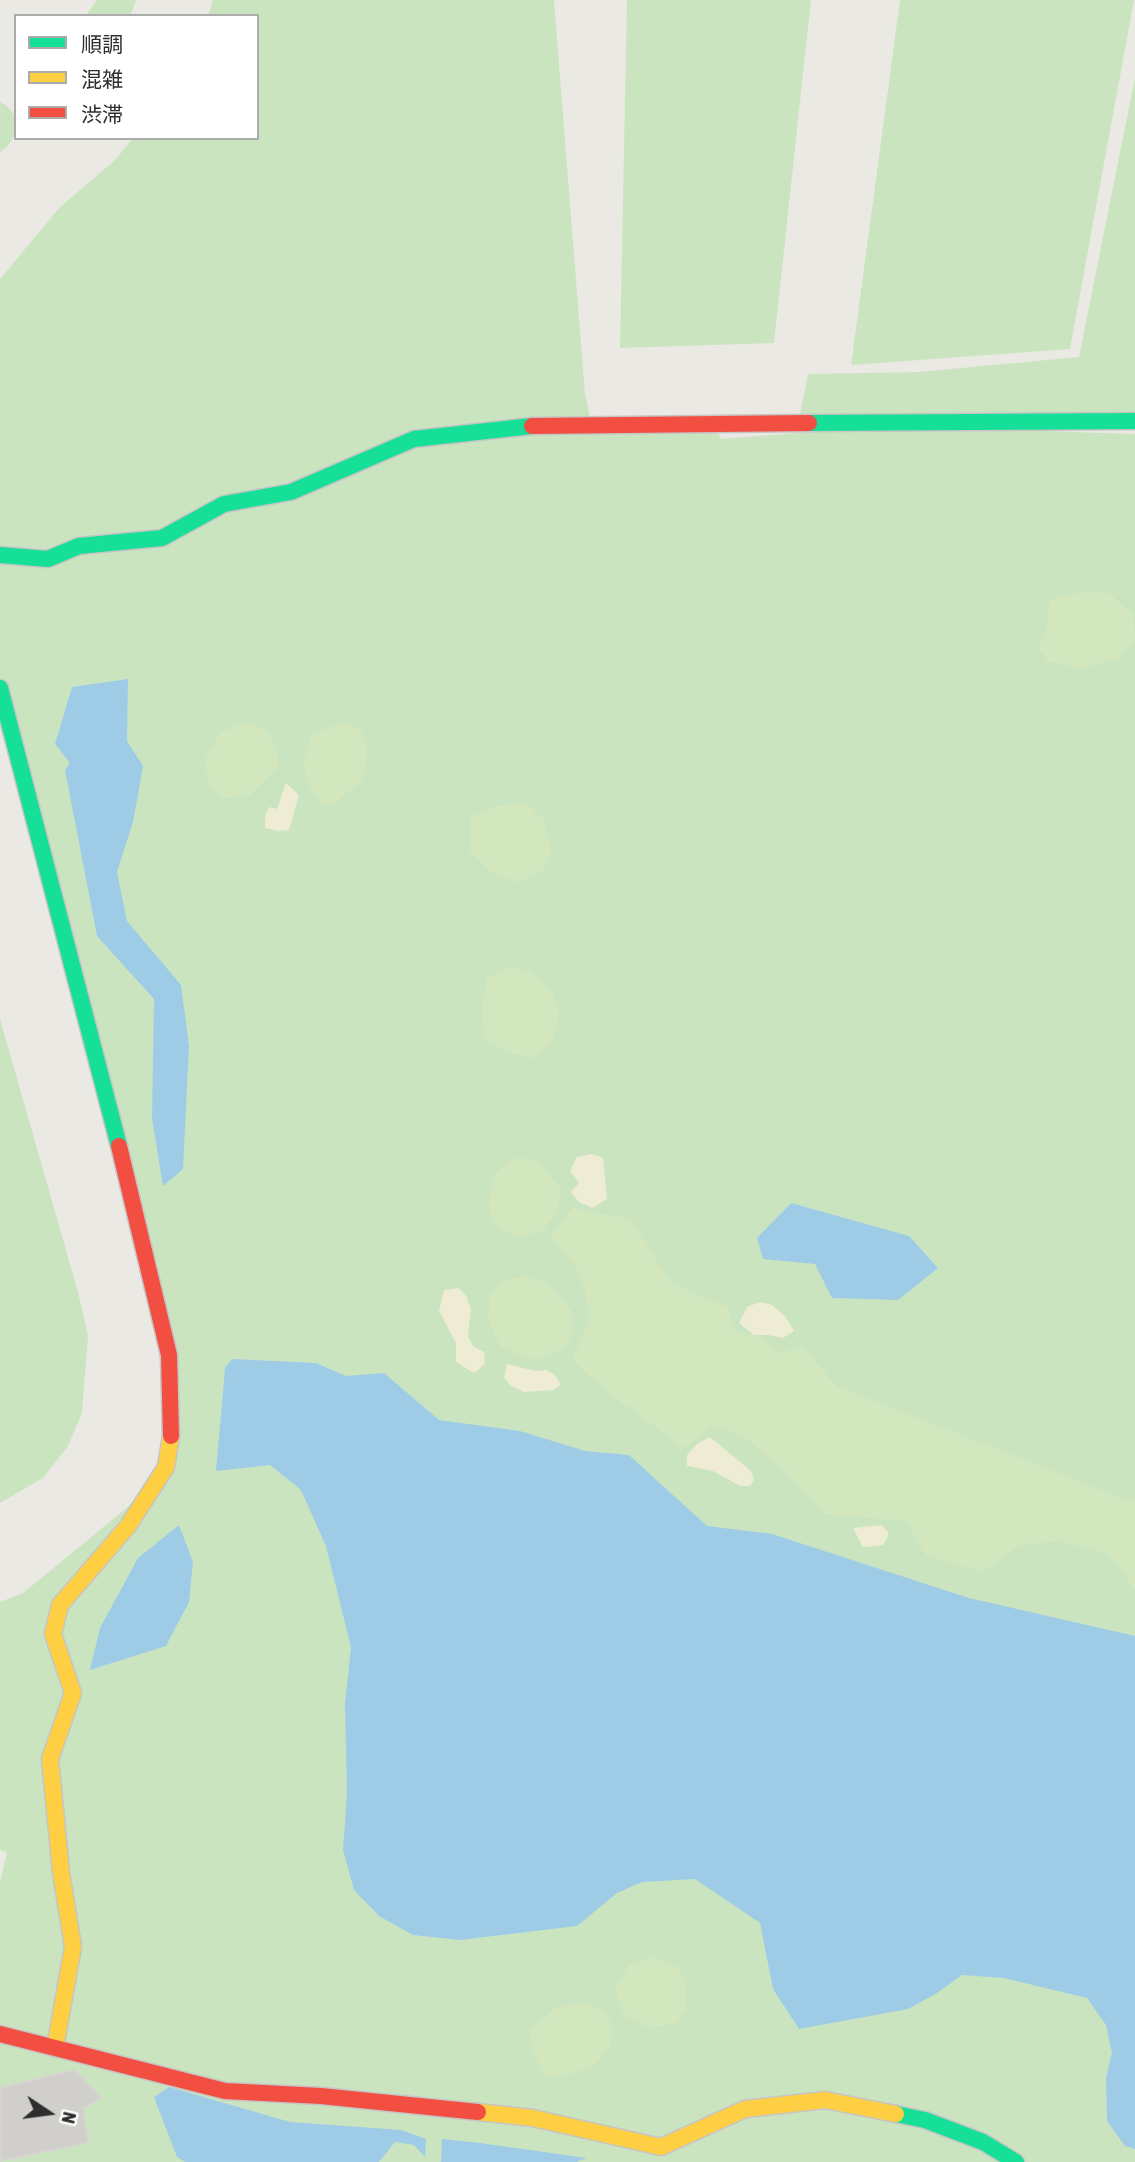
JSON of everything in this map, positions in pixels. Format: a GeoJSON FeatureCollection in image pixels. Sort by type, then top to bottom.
{"type":"FeatureCollection","features":[{"type":"Feature","properties":{"kind":"street"},"geometry":{"type":"LineString","coordinates":[[0,555],[48,559],[79,546],[162,538],[224,504],[291,492],[414,439],[545,425],[1135,421]]}},
{"type":"Feature","properties":{"kind":"street"},"geometry":{"type":"LineString","coordinates":[[0,688],[134,1206],[169,1355],[172,1433],[166,1467],[128,1526],[60,1605],[53,1634],[73,1693],[50,1759],[61,1872],[73,1947],[55,2048]]}},
{"type":"Feature","properties":{"kind":"street"},"geometry":{"type":"LineString","coordinates":[[0,2034],[225,2091],[321,2096],[533,2118],[661,2147],[745,2109],[825,2100],[925,2120],[983,2142],[1016,2162]]}},
{"type":"Feature","properties":{"kind":"green space"},"geometry":{"type":"Polygon","coordinates":[[[97,0],[136,0],[131,14],[86,14],[97,0]]]}},
{"type":"Feature","properties":{"kind":"green space"},"geometry":{"type":"Polygon","coordinates":[[[213,0],[554,0],[585,394],[593,432],[700,431],[719,434],[720,439],[912,424],[798,424],[808,374],[918,372],[1079,357],[1135,78],[1135,420],[1044,431],[1135,434],[1135,2162],[0,2162],[0,1882],[7,1852],[0,1850],[0,1602],[23,1593],[174,1469],[170,1391],[69,929],[0,677],[0,279],[59,208],[115,160],[131,140],[259,140],[259,14],[209,14],[213,0]]]}},
{"type":"Feature","properties":{"kind":"green space"},"geometry":{"type":"Polygon","coordinates":[[[627,0],[811,0],[774,343],[620,348],[627,0]]]}},
{"type":"Feature","properties":{"kind":"green space"},"geometry":{"type":"Polygon","coordinates":[[[900,0],[1134,0],[1070,349],[851,365],[900,0]]]}},
{"type":"Feature","properties":{"kind":"green space"},"geometry":{"type":"Polygon","coordinates":[[[0,102],[14,115],[14,136],[0,152],[0,102]]]}},
{"type":"Feature","properties":{"kind":"green space"},"geometry":{"type":"Polygon","coordinates":[[[1085,591],[1110,594],[1133,614],[1135,641],[1117,659],[1082,669],[1048,661],[1038,647],[1046,633],[1050,600],[1085,591]]]}},
{"type":"Feature","properties":{"kind":"green space"},"geometry":{"type":"Polygon","coordinates":[[[245,722],[265,730],[276,746],[278,768],[250,795],[224,798],[209,784],[205,759],[221,732],[245,722]]]}},
{"type":"Feature","properties":{"kind":"green space"},"geometry":{"type":"Polygon","coordinates":[[[341,723],[362,731],[367,749],[363,780],[334,804],[322,804],[309,787],[303,763],[311,734],[341,723]]]}},
{"type":"Feature","properties":{"kind":"green space"},"geometry":{"type":"Polygon","coordinates":[[[527,804],[544,819],[551,852],[543,871],[517,883],[488,869],[470,851],[470,817],[497,806],[527,804]]]}},
{"type":"Feature","properties":{"kind":"green space"},"geometry":{"type":"Polygon","coordinates":[[[510,967],[532,973],[553,993],[559,1013],[553,1041],[534,1058],[511,1053],[485,1040],[482,1011],[487,978],[510,967]]]}},
{"type":"Feature","properties":{"kind":"green space"},"geometry":{"type":"Polygon","coordinates":[[[0,1019],[78,1292],[88,1336],[82,1413],[68,1446],[43,1478],[0,1503],[0,1019]]]}},
{"type":"Feature","properties":{"kind":"green space"},"geometry":{"type":"Polygon","coordinates":[[[516,1157],[540,1163],[562,1190],[556,1214],[542,1231],[524,1236],[504,1232],[492,1221],[489,1205],[493,1177],[516,1157]]]}},
{"type":"Feature","properties":{"kind":"green space"},"geometry":{"type":"Polygon","coordinates":[[[573,1207],[631,1219],[671,1283],[727,1307],[736,1332],[754,1335],[782,1353],[803,1346],[836,1386],[1135,1503],[1135,1590],[1109,1554],[1059,1541],[1020,1545],[983,1572],[926,1555],[906,1521],[824,1514],[792,1478],[745,1437],[713,1426],[684,1448],[609,1393],[572,1360],[589,1320],[586,1291],[574,1264],[550,1238],[573,1207]]]}},
{"type":"Feature","properties":{"kind":"green space"},"geometry":{"type":"Polygon","coordinates":[[[526,1276],[545,1282],[571,1309],[572,1336],[560,1351],[537,1360],[500,1346],[488,1319],[490,1297],[502,1281],[526,1276]]]}},
{"type":"Feature","properties":{"kind":"green space"},"geometry":{"type":"Polygon","coordinates":[[[653,1957],[678,1967],[685,1982],[686,2011],[676,2023],[650,2028],[624,2015],[615,1988],[630,1964],[653,1957]]]}},
{"type":"Feature","properties":{"kind":"green space"},"geometry":{"type":"Polygon","coordinates":[[[582,2002],[605,2012],[613,2026],[610,2046],[595,2065],[574,2073],[547,2077],[533,2054],[529,2029],[556,2008],[582,2002]]]}},
{"type":"Feature","properties":{"kind":"sand"},"geometry":{"type":"Polygon","coordinates":[[[286,783],[299,795],[289,830],[265,828],[265,816],[269,807],[277,809],[286,783]]]}},
{"type":"Feature","properties":{"kind":"sand"},"geometry":{"type":"Polygon","coordinates":[[[592,1154],[603,1158],[607,1199],[592,1208],[579,1202],[571,1192],[579,1183],[570,1171],[577,1157],[592,1154]]]}},
{"type":"Feature","properties":{"kind":"sand"},"geometry":{"type":"Polygon","coordinates":[[[459,1288],[466,1296],[471,1309],[468,1336],[473,1346],[484,1352],[485,1364],[474,1373],[456,1362],[456,1343],[439,1311],[444,1290],[459,1288]]]}},
{"type":"Feature","properties":{"kind":"sand"},"geometry":{"type":"Polygon","coordinates":[[[760,1302],[772,1305],[785,1316],[794,1331],[783,1338],[754,1335],[739,1323],[747,1307],[760,1302]]]}},
{"type":"Feature","properties":{"kind":"sand"},"geometry":{"type":"Polygon","coordinates":[[[507,1364],[535,1371],[546,1370],[555,1375],[561,1384],[554,1390],[524,1392],[511,1386],[504,1378],[507,1364]]]}},
{"type":"Feature","properties":{"kind":"sand"},"geometry":{"type":"Polygon","coordinates":[[[710,1437],[751,1471],[754,1480],[750,1486],[740,1486],[713,1471],[687,1466],[687,1455],[697,1444],[710,1437]]]}},
{"type":"Feature","properties":{"kind":"sand"},"geometry":{"type":"Polygon","coordinates":[[[882,1525],[889,1534],[883,1545],[863,1547],[853,1528],[882,1525]]]}},
{"type":"Feature","properties":{"kind":"water"},"geometry":{"type":"Polygon","coordinates":[[[128,679],[127,741],[143,766],[133,822],[117,872],[127,921],[181,985],[189,1046],[183,1169],[163,1186],[152,1118],[154,999],[97,936],[65,770],[70,763],[55,744],[72,687],[128,679]]]}},
{"type":"Feature","properties":{"kind":"water"},"geometry":{"type":"Polygon","coordinates":[[[791,1203],[909,1236],[938,1268],[898,1300],[832,1298],[815,1264],[763,1259],[757,1238],[791,1203]]]}},
{"type":"Feature","properties":{"kind":"water"},"geometry":{"type":"Polygon","coordinates":[[[232,1359],[316,1363],[346,1376],[384,1373],[439,1420],[520,1431],[585,1451],[629,1455],[707,1526],[772,1534],[969,1598],[1135,1636],[1135,2149],[1125,2146],[1107,2121],[1106,2078],[1112,2053],[1106,2025],[1087,1998],[1004,1978],[962,1975],[908,2009],[799,2029],[773,1989],[760,1923],[695,1879],[642,1882],[617,1893],[577,1926],[460,1940],[413,1935],[379,1916],[354,1890],[343,1850],[347,1794],[345,1704],[351,1647],[326,1546],[301,1490],[270,1465],[216,1471],[225,1368],[232,1359]]]}},
{"type":"Feature","properties":{"kind":"water"},"geometry":{"type":"Polygon","coordinates":[[[179,1525],[193,1562],[189,1602],[166,1646],[90,1670],[100,1628],[138,1558],[179,1525]]]}},
{"type":"Feature","properties":{"kind":"water"},"geometry":{"type":"Polygon","coordinates":[[[169,2087],[290,2122],[401,2130],[426,2139],[425,2157],[414,2145],[395,2142],[379,2162],[185,2162],[177,2157],[154,2097],[169,2087]]]}},
{"type":"Feature","properties":{"kind":"water"},"geometry":{"type":"Polygon","coordinates":[[[442,2139],[587,2158],[576,2162],[441,2162],[442,2139]]]}},
{"type":"Feature","properties":{"kind":"building"},"geometry":{"type":"Polygon","coordinates":[[[74,2070],[101,2098],[83,2108],[88,2143],[0,2161],[0,2088],[74,2070]]]}},
{"type":"Feature","properties":{"kind":"traffic: fast"},"geometry":{"type":"LineString","coordinates":[[809,423],[1135,421]]}},
{"type":"Feature","properties":{"kind":"traffic: fast"},"geometry":{"type":"LineString","coordinates":[[0,555],[48,559],[79,546],[162,538],[224,504],[291,492],[414,439],[532,426]]}},
{"type":"Feature","properties":{"kind":"traffic: fast"},"geometry":{"type":"LineString","coordinates":[[0,688],[119,1146]]}},
{"type":"Feature","properties":{"kind":"traffic: fast"},"geometry":{"type":"LineString","coordinates":[[896,2114],[925,2120],[983,2142],[1016,2162]]}},
{"type":"Feature","properties":{"kind":"traffic: slow"},"geometry":{"type":"LineString","coordinates":[[55,2048],[73,1947],[61,1872],[50,1759],[73,1693],[53,1634],[60,1605],[128,1526],[166,1467],[171,1436]]}},
{"type":"Feature","properties":{"kind":"traffic: slow"},"geometry":{"type":"LineString","coordinates":[[478,2112],[533,2118],[661,2147],[745,2109],[825,2100],[896,2114]]}},
{"type":"Feature","properties":{"kind":"traffic: jam"},"geometry":{"type":"LineString","coordinates":[[532,426],[809,423]]}},
{"type":"Feature","properties":{"kind":"traffic: jam"},"geometry":{"type":"LineString","coordinates":[[119,1146],[169,1355],[171,1436]]}},
{"type":"Feature","properties":{"kind":"traffic: jam"},"geometry":{"type":"LineString","coordinates":[[0,2034],[225,2091],[321,2096],[478,2112]]}}]}
